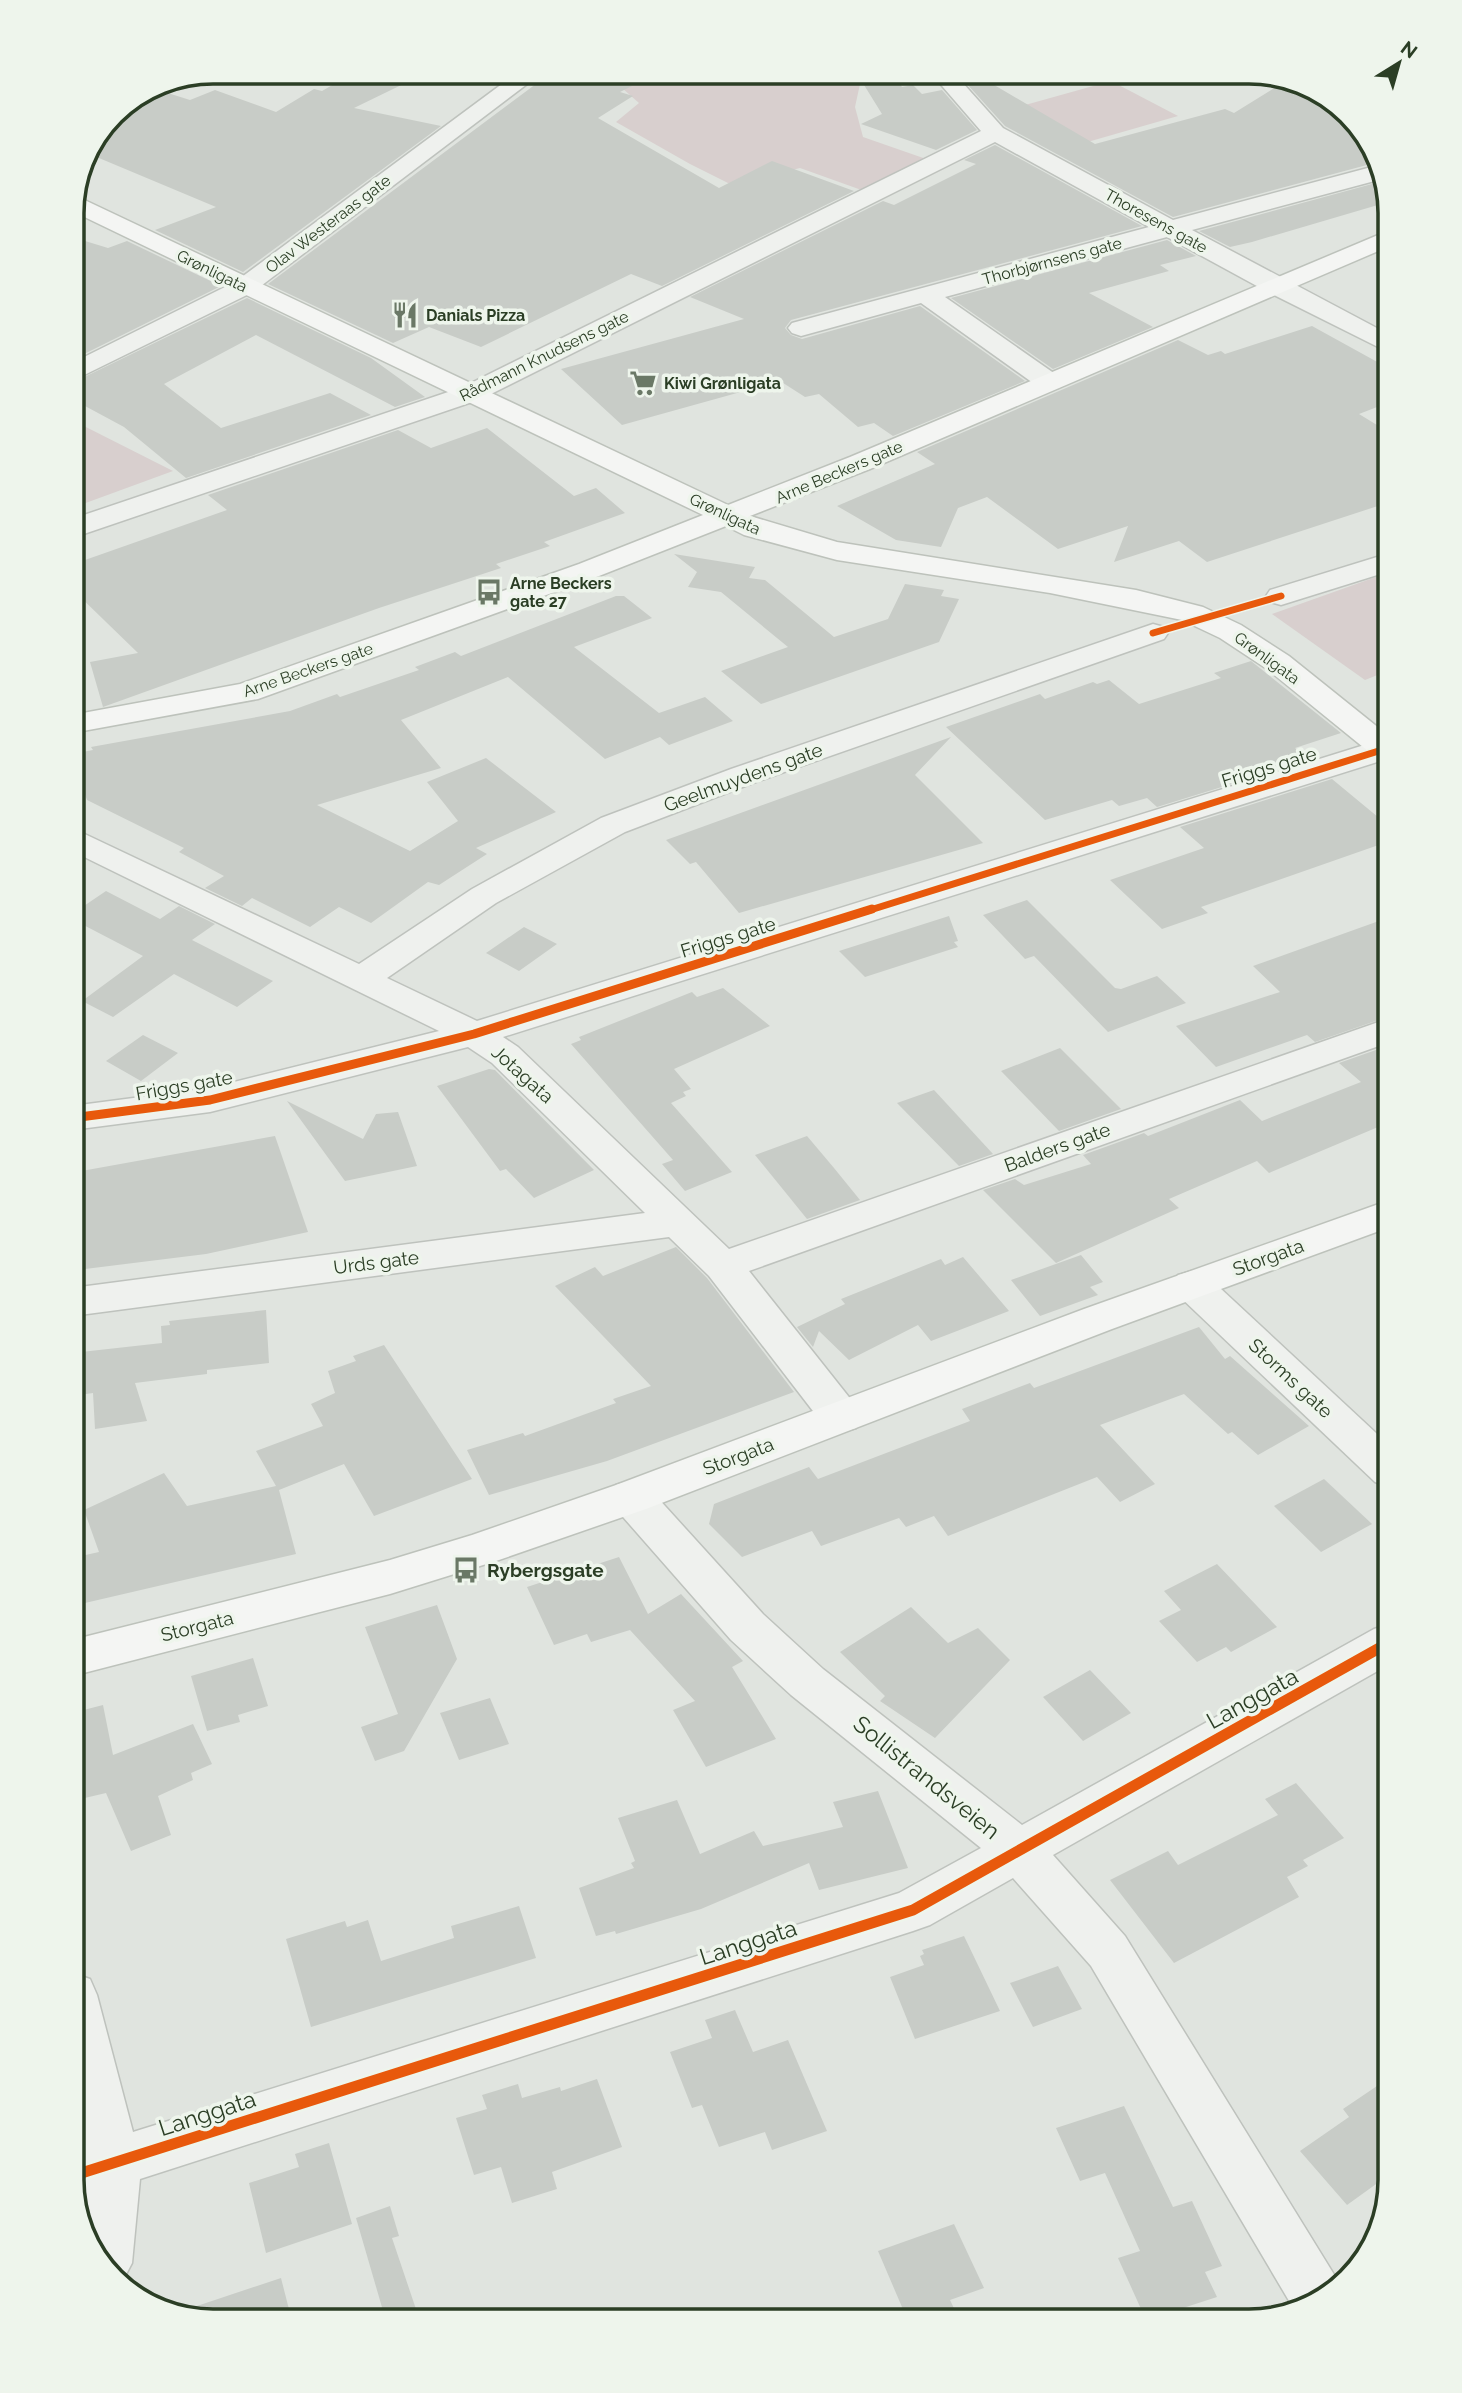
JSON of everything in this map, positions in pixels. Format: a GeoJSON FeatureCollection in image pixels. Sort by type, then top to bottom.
{"type":"FeatureCollection","features":[{"type":"Feature","properties":{"kind":"main road","name":"Grønligata"},"geometry":{"type":"LineString","coordinates":[[84,207],[244,287],[730,517],[806,546],[1068,587],[1167,606],[1204,618],[1235,634],[1270,659],[1378,743]]}},
{"type":"Feature","properties":{"kind":"main road","name":"Arne Beckers gate"},"geometry":{"type":"LineString","coordinates":[[84,722],[247,692],[730,517],[1378,242]]}},
{"type":"Feature","properties":{"kind":"main road","name":"Storgata"},"geometry":{"type":"LineString","coordinates":[[84,1655],[390,1577],[631,1497],[1378,1217]]}},
{"type":"Feature","properties":{"kind":"street","name":"Olav Westeraas gate"},"geometry":{"type":"LineString","coordinates":[[84,367],[244,287],[516,84]]}},
{"type":"Feature","properties":{"kind":"street","name":"Thoresens gate"},"geometry":{"type":"LineString","coordinates":[[952,84],[995,133],[1275,286],[1378,339]]}},
{"type":"Feature","properties":{"kind":"street","name":"Rådmann Knudsens gate"},"geometry":{"type":"LineString","coordinates":[[84,524],[472,393],[995,133]]}},
{"type":"Feature","properties":{"kind":"street","name":"Thorbjørnsens gate"},"geometry":{"type":"LineString","coordinates":[[801,328],[1372,175]]}},
{"type":"Feature","properties":{"kind":"street"},"geometry":{"type":"LineString","coordinates":[[926,295],[1049,382]]}},
{"type":"Feature","properties":{"kind":"street"},"geometry":{"type":"LineString","coordinates":[[1281,596],[1378,566]]}},
{"type":"Feature","properties":{"kind":"street","name":"Geelmuydens gate"},"geometry":{"type":"LineString","coordinates":[[360,980],[484,897],[613,825],[742,776],[1153,634]]}},
{"type":"Feature","properties":{"kind":"street","name":"Friggs gate"},"geometry":{"type":"LineString","coordinates":[[84,1118],[210,1100],[474,1034],[1378,754]]}},
{"type":"Feature","properties":{"kind":"street","name":"Jotagata"},"geometry":{"type":"LineString","coordinates":[[84,844],[474,1034],[505,1055],[723,1266],[841,1417]]}},
{"type":"Feature","properties":{"kind":"street","name":"Balders gate"},"geometry":{"type":"LineString","coordinates":[[723,1266],[1378,1032]]}},
{"type":"Feature","properties":{"kind":"street","name":"Urds gate"},"geometry":{"type":"LineString","coordinates":[[84,1300],[679,1222]]}},
{"type":"Feature","properties":{"kind":"street","name":"Storms gate"},"geometry":{"type":"LineString","coordinates":[[1192,1285],[1378,1460]]}},
{"type":"Feature","properties":{"kind":"street","name":"Sollistrandsveien"},"geometry":{"type":"LineString","coordinates":[[631,1497],[709,1587],[787,1664],[1020,1852],[1108,1951],[1314,2291]]}},
{"type":"Feature","properties":{"kind":"street","name":"Langgata"},"geometry":{"type":"LineString","coordinates":[[94,2169],[913,1910],[1378,1650]]}},
{"type":"Feature","properties":{"kind":"street"},"geometry":{"type":"LineString","coordinates":[[84,2090],[103,2246]]}},
{"type":"Feature","properties":{"kind":"shaded area"},"geometry":{"type":"Polygon","coordinates":[[[620,84],[860,84],[855,107],[863,137],[929,160],[867,192],[800,168],[732,185],[616,122],[639,103],[620,84]]]}},
{"type":"Feature","properties":{"kind":"shaded area"},"geometry":{"type":"Polygon","coordinates":[[[1100,84],[1117,84],[1178,116],[1084,143],[1018,107],[1100,84]]]}},
{"type":"Feature","properties":{"kind":"shaded area"},"geometry":{"type":"Polygon","coordinates":[[[84,426],[173,471],[84,504],[84,426]]]}},
{"type":"Feature","properties":{"kind":"shaded area"},"geometry":{"type":"Polygon","coordinates":[[[1378,576],[1378,675],[1365,680],[1272,614],[1378,576]]]}},
{"type":"Feature","properties":{"kind":"building"},"geometry":{"type":"Polygon","coordinates":[[[334,84],[403,84],[354,108],[441,126],[243,272],[155,230],[216,207],[97,157],[128,116],[149,101],[167,93],[190,100],[215,90],[276,112],[314,89],[322,91],[334,84]]]}},
{"type":"Feature","properties":{"kind":"building"},"geometry":{"type":"Polygon","coordinates":[[[536,84],[632,86],[620,92],[633,96],[598,118],[719,188],[772,161],[854,191],[662,286],[631,274],[481,347],[429,327],[393,343],[268,284],[536,84]]]}},
{"type":"Feature","properties":{"kind":"building"},"geometry":{"type":"Polygon","coordinates":[[[863,84],[900,84],[902,87],[913,85],[922,94],[942,90],[977,130],[936,150],[861,124],[882,114],[863,84]]]}},
{"type":"Feature","properties":{"kind":"building"},"geometry":{"type":"Polygon","coordinates":[[[967,84],[993,84],[1095,144],[1225,109],[1234,113],[1276,87],[1306,97],[1334,116],[1356,142],[1368,165],[1173,217],[1005,126],[967,84]]]}},
{"type":"Feature","properties":{"kind":"building"},"geometry":{"type":"Polygon","coordinates":[[[995,145],[1142,226],[791,320],[785,328],[791,335],[802,339],[920,306],[1025,381],[893,436],[874,423],[858,427],[819,394],[805,397],[780,381],[622,425],[561,369],[744,319],[690,297],[883,201],[894,205],[976,164],[964,160],[995,145]]]}},
{"type":"Feature","properties":{"kind":"building"},"geometry":{"type":"Polygon","coordinates":[[[1375,183],[1376,188],[1378,205],[1252,242],[1230,247],[1199,231],[1375,183]]]}},
{"type":"Feature","properties":{"kind":"building"},"geometry":{"type":"Polygon","coordinates":[[[1167,240],[1196,256],[1160,265],[1169,271],[1089,293],[1153,327],[1053,369],[951,298],[1167,240]]]}},
{"type":"Feature","properties":{"kind":"building"},"geometry":{"type":"Polygon","coordinates":[[[84,241],[108,248],[127,241],[221,286],[84,354],[84,241]]]}},
{"type":"Feature","properties":{"kind":"building"},"geometry":{"type":"Polygon","coordinates":[[[247,298],[371,358],[425,397],[395,407],[256,335],[164,384],[221,428],[330,393],[371,415],[186,478],[124,427],[84,405],[84,377],[247,298]]]}},
{"type":"Feature","properties":{"kind":"building"},"geometry":{"type":"Polygon","coordinates":[[[1312,326],[1378,362],[1378,407],[1359,414],[1378,426],[1378,506],[1207,562],[1179,541],[1114,562],[1128,526],[1058,549],[987,497],[958,508],[941,547],[896,540],[837,506],[935,464],[917,452],[1178,340],[1208,355],[1221,351],[1225,354],[1312,326]]]}},
{"type":"Feature","properties":{"kind":"building"},"geometry":{"type":"Polygon","coordinates":[[[487,428],[574,496],[596,488],[625,513],[544,542],[550,546],[496,564],[501,568],[379,608],[103,707],[90,662],[138,653],[84,601],[84,560],[227,510],[208,495],[398,430],[431,448],[487,428]]]}},
{"type":"Feature","properties":{"kind":"building"},"geometry":{"type":"Polygon","coordinates":[[[674,554],[755,567],[749,578],[765,580],[834,637],[888,619],[905,584],[944,590],[941,596],[959,599],[939,642],[761,704],[721,671],[788,647],[721,592],[688,587],[697,572],[674,554]]]}},
{"type":"Feature","properties":{"kind":"building"},"geometry":{"type":"Polygon","coordinates":[[[616,596],[624,596],[652,618],[574,647],[659,713],[705,697],[733,721],[669,745],[660,737],[605,759],[508,677],[401,720],[441,768],[317,805],[410,851],[458,821],[427,782],[486,758],[556,812],[476,848],[487,854],[439,885],[428,882],[371,923],[339,907],[310,927],[252,898],[242,906],[205,888],[224,876],[179,852],[184,848],[87,800],[84,792],[84,752],[93,750],[91,747],[290,711],[419,670],[415,667],[455,652],[461,656],[616,596]]]}},
{"type":"Feature","properties":{"kind":"building"},"geometry":{"type":"Polygon","coordinates":[[[1251,661],[1341,733],[1295,748],[1309,760],[1157,807],[1147,798],[1119,806],[1112,800],[1045,820],[946,727],[1040,694],[1045,699],[1093,682],[1097,684],[1109,680],[1139,704],[1221,678],[1214,673],[1251,661]]]}},
{"type":"Feature","properties":{"kind":"building"},"geometry":{"type":"Polygon","coordinates":[[[951,737],[915,775],[983,843],[739,913],[696,862],[690,864],[666,840],[951,737]]]}},
{"type":"Feature","properties":{"kind":"building"},"geometry":{"type":"Polygon","coordinates":[[[1332,779],[1378,817],[1378,845],[1201,907],[1208,913],[1162,929],[1110,880],[1204,848],[1180,827],[1332,779]]]}},
{"type":"Feature","properties":{"kind":"building"},"geometry":{"type":"Polygon","coordinates":[[[106,891],[160,919],[179,906],[215,924],[192,940],[273,981],[237,1007],[174,974],[113,1017],[84,1002],[84,1000],[143,956],[84,925],[84,906],[106,891]]]}},
{"type":"Feature","properties":{"kind":"building"},"geometry":{"type":"Polygon","coordinates":[[[1027,900],[1115,988],[1121,989],[1157,976],[1186,1003],[1108,1032],[1034,956],[1025,959],[983,915],[1027,900]]]}},
{"type":"Feature","properties":{"kind":"building"},"geometry":{"type":"Polygon","coordinates":[[[949,916],[958,941],[954,942],[958,947],[865,977],[839,951],[949,916]]]}},
{"type":"Feature","properties":{"kind":"building"},"geometry":{"type":"Polygon","coordinates":[[[1378,921],[1378,1020],[1315,1042],[1307,1035],[1216,1067],[1176,1026],[1280,992],[1253,966],[1378,921]]]}},
{"type":"Feature","properties":{"kind":"building"},"geometry":{"type":"Polygon","coordinates":[[[524,927],[557,944],[519,971],[486,953],[524,927]]]}},
{"type":"Feature","properties":{"kind":"building"},"geometry":{"type":"Polygon","coordinates":[[[723,988],[770,1026],[674,1069],[691,1089],[683,1092],[686,1096],[671,1103],[732,1172],[685,1191],[662,1164],[673,1160],[571,1044],[581,1040],[579,1037],[692,992],[697,997],[723,988]]]}},
{"type":"Feature","properties":{"kind":"building"},"geometry":{"type":"Polygon","coordinates":[[[143,1035],[178,1053],[141,1081],[106,1061],[143,1035]]]}},
{"type":"Feature","properties":{"kind":"building"},"geometry":{"type":"Polygon","coordinates":[[[1060,1048],[1121,1109],[1059,1131],[1001,1071],[1060,1048]]]}},
{"type":"Feature","properties":{"kind":"building"},"geometry":{"type":"Polygon","coordinates":[[[1378,1049],[1378,1127],[1269,1173],[1257,1161],[1169,1199],[1179,1208],[1056,1263],[983,1190],[1015,1179],[1024,1185],[1091,1164],[1083,1155],[1144,1133],[1148,1136],[1240,1100],[1262,1121],[1361,1082],[1339,1063],[1378,1049]]]}},
{"type":"Feature","properties":{"kind":"building"},"geometry":{"type":"Polygon","coordinates":[[[489,1069],[495,1070],[594,1170],[534,1198],[506,1169],[500,1171],[437,1086],[489,1069]]]}},
{"type":"Feature","properties":{"kind":"building"},"geometry":{"type":"Polygon","coordinates":[[[934,1090],[993,1154],[959,1166],[897,1103],[934,1090]]]}},
{"type":"Feature","properties":{"kind":"building"},"geometry":{"type":"Polygon","coordinates":[[[287,1101],[363,1139],[376,1114],[398,1112],[417,1166],[345,1181],[287,1101]]]}},
{"type":"Feature","properties":{"kind":"building"},"geometry":{"type":"Polygon","coordinates":[[[275,1136],[308,1232],[206,1254],[84,1269],[84,1171],[275,1136]]]}},
{"type":"Feature","properties":{"kind":"building"},"geometry":{"type":"Polygon","coordinates":[[[807,1136],[860,1200],[807,1219],[755,1155],[807,1136]]]}},
{"type":"Feature","properties":{"kind":"building"},"geometry":{"type":"Polygon","coordinates":[[[676,1247],[707,1278],[794,1392],[607,1461],[489,1495],[467,1450],[523,1433],[525,1436],[616,1403],[613,1399],[651,1386],[555,1286],[595,1267],[603,1276],[676,1247]]]}},
{"type":"Feature","properties":{"kind":"building"},"geometry":{"type":"Polygon","coordinates":[[[1081,1255],[1103,1282],[1090,1287],[1098,1295],[1040,1316],[1011,1280],[1081,1255]]]}},
{"type":"Feature","properties":{"kind":"building"},"geometry":{"type":"Polygon","coordinates":[[[963,1257],[1009,1311],[931,1341],[918,1325],[849,1360],[819,1331],[813,1347],[797,1327],[845,1304],[841,1299],[941,1259],[945,1265],[963,1257]]]}},
{"type":"Feature","properties":{"kind":"building"},"geometry":{"type":"Polygon","coordinates":[[[266,1310],[269,1363],[207,1370],[207,1374],[135,1383],[147,1421],[95,1429],[93,1393],[84,1394],[84,1352],[162,1343],[161,1326],[170,1325],[169,1321],[266,1310]]]}},
{"type":"Feature","properties":{"kind":"building"},"geometry":{"type":"Polygon","coordinates":[[[1199,1327],[1225,1359],[1230,1356],[1309,1426],[1258,1455],[1232,1432],[1228,1434],[1184,1394],[1100,1425],[1155,1484],[1120,1502],[1097,1477],[948,1536],[934,1516],[906,1527],[899,1518],[821,1546],[812,1531],[742,1557],[709,1524],[714,1504],[809,1467],[818,1479],[970,1421],[962,1409],[1030,1383],[1034,1388],[1199,1327]]]}},
{"type":"Feature","properties":{"kind":"building"},"geometry":{"type":"Polygon","coordinates":[[[384,1345],[472,1479],[374,1516],[344,1464],[279,1490],[296,1554],[84,1603],[84,1555],[99,1552],[84,1510],[164,1473],[187,1506],[276,1486],[256,1451],[323,1426],[311,1404],[335,1393],[328,1371],[356,1361],[353,1356],[384,1345]]]}},
{"type":"Feature","properties":{"kind":"building"},"geometry":{"type":"Polygon","coordinates":[[[1324,1479],[1372,1524],[1321,1552],[1274,1506],[1324,1479]]]}},
{"type":"Feature","properties":{"kind":"building"},"geometry":{"type":"Polygon","coordinates":[[[619,1557],[648,1614],[681,1594],[743,1661],[732,1667],[776,1739],[706,1767],[673,1710],[695,1701],[630,1630],[591,1642],[587,1634],[554,1645],[527,1587],[619,1557]]]}},
{"type":"Feature","properties":{"kind":"building"},"geometry":{"type":"Polygon","coordinates":[[[1217,1564],[1277,1627],[1231,1652],[1226,1647],[1197,1662],[1159,1621],[1181,1610],[1164,1591],[1217,1564]]]}},
{"type":"Feature","properties":{"kind":"building"},"geometry":{"type":"Polygon","coordinates":[[[437,1605],[457,1659],[404,1751],[375,1761],[361,1727],[398,1714],[365,1627],[437,1605]]]}},
{"type":"Feature","properties":{"kind":"building"},"geometry":{"type":"Polygon","coordinates":[[[911,1607],[948,1643],[978,1628],[1010,1660],[935,1738],[880,1701],[885,1696],[840,1652],[911,1607]]]}},
{"type":"Feature","properties":{"kind":"building"},"geometry":{"type":"Polygon","coordinates":[[[253,1658],[268,1706],[238,1715],[240,1722],[207,1731],[191,1676],[253,1658]]]}},
{"type":"Feature","properties":{"kind":"building"},"geometry":{"type":"Polygon","coordinates":[[[1090,1670],[1131,1713],[1083,1741],[1043,1697],[1090,1670]]]}},
{"type":"Feature","properties":{"kind":"building"},"geometry":{"type":"Polygon","coordinates":[[[490,1698],[509,1744],[459,1760],[440,1713],[490,1698]]]}},
{"type":"Feature","properties":{"kind":"building"},"geometry":{"type":"Polygon","coordinates":[[[103,1705],[113,1755],[193,1724],[212,1764],[191,1773],[193,1780],[158,1796],[171,1835],[131,1851],[106,1793],[84,1798],[84,1710],[103,1705]]]}},
{"type":"Feature","properties":{"kind":"building"},"geometry":{"type":"Polygon","coordinates":[[[1296,1783],[1344,1838],[1303,1860],[1308,1866],[1287,1877],[1299,1897],[1174,1963],[1110,1880],[1168,1851],[1178,1865],[1278,1815],[1265,1799],[1296,1783]]]}},
{"type":"Feature","properties":{"kind":"building"},"geometry":{"type":"Polygon","coordinates":[[[878,1791],[908,1868],[819,1890],[809,1863],[701,1909],[616,1934],[615,1931],[596,1936],[579,1888],[634,1868],[631,1863],[635,1861],[618,1818],[677,1800],[700,1854],[754,1831],[763,1846],[843,1827],[833,1802],[878,1791]]]}},
{"type":"Feature","properties":{"kind":"building"},"geometry":{"type":"Polygon","coordinates":[[[519,1906],[536,1958],[311,2027],[286,1939],[345,1921],[347,1927],[368,1920],[381,1961],[454,1938],[451,1926],[519,1906]]]}},
{"type":"Feature","properties":{"kind":"building"},"geometry":{"type":"Polygon","coordinates":[[[964,1936],[1000,2011],[915,2039],[890,1977],[924,1965],[920,1956],[924,1954],[922,1950],[964,1936]]]}},
{"type":"Feature","properties":{"kind":"building"},"geometry":{"type":"Polygon","coordinates":[[[1058,1966],[1082,2009],[1033,2027],[1010,1983],[1058,1966]]]}},
{"type":"Feature","properties":{"kind":"building"},"geometry":{"type":"Polygon","coordinates":[[[735,2010],[753,2052],[788,2040],[827,2131],[772,2150],[765,2132],[719,2147],[702,2105],[692,2108],[670,2052],[712,2038],[705,2020],[735,2010]]]}},
{"type":"Feature","properties":{"kind":"building"},"geometry":{"type":"Polygon","coordinates":[[[597,2079],[622,2147],[552,2172],[557,2189],[512,2203],[501,2167],[474,2175],[456,2118],[487,2109],[482,2095],[518,2084],[522,2098],[560,2087],[561,2091],[597,2079]]]}},
{"type":"Feature","properties":{"kind":"building"},"geometry":{"type":"Polygon","coordinates":[[[1378,2087],[1378,2183],[1347,2205],[1300,2151],[1349,2117],[1343,2109],[1378,2087]]]}},
{"type":"Feature","properties":{"kind":"building"},"geometry":{"type":"Polygon","coordinates":[[[1124,2106],[1173,2207],[1192,2201],[1222,2266],[1205,2272],[1217,2297],[1180,2309],[1141,2309],[1118,2258],[1140,2251],[1105,2173],[1080,2181],[1056,2128],[1124,2106]]]}},
{"type":"Feature","properties":{"kind":"building"},"geometry":{"type":"Polygon","coordinates":[[[329,2143],[352,2224],[266,2253],[249,2183],[299,2167],[295,2154],[329,2143]]]}},
{"type":"Feature","properties":{"kind":"building"},"geometry":{"type":"Polygon","coordinates":[[[390,2206],[399,2236],[392,2238],[416,2309],[383,2309],[356,2218],[390,2206]]]}},
{"type":"Feature","properties":{"kind":"building"},"geometry":{"type":"Polygon","coordinates":[[[954,2224],[984,2288],[950,2300],[954,2309],[903,2309],[878,2251],[954,2224]]]}},
{"type":"Feature","properties":{"kind":"building"},"geometry":{"type":"Polygon","coordinates":[[[281,2278],[289,2309],[205,2309],[192,2308],[281,2278]]]}},
{"type":"Feature","properties":{"kind":"cycle path"},"geometry":{"type":"LineString","coordinates":[[1153,633],[1281,596]]}},
{"type":"Feature","properties":{"kind":"cycle path"},"geometry":{"type":"LineString","coordinates":[[84,1118],[210,1100],[474,1034],[1378,751]]}},
{"type":"Feature","properties":{"kind":"cycle path"},"geometry":{"type":"LineString","coordinates":[[84,2172],[913,1910],[1378,1649]]}},
{"type":"Feature","properties":{"kind":"place","name":"Danials Pizza"},"geometry":{"type":"Point","coordinates":[405,315]}},
{"type":"Feature","properties":{"kind":"place","name":"Kiwi Grønligata"},"geometry":{"type":"Point","coordinates":[643,383]}},
{"type":"Feature","properties":{"kind":"place","name":"Arne Beckers gate 27"},"geometry":{"type":"Point","coordinates":[489,592]}},
{"type":"Feature","properties":{"kind":"place","name":"Rybergsgate"},"geometry":{"type":"Point","coordinates":[466,1570]}}]}
